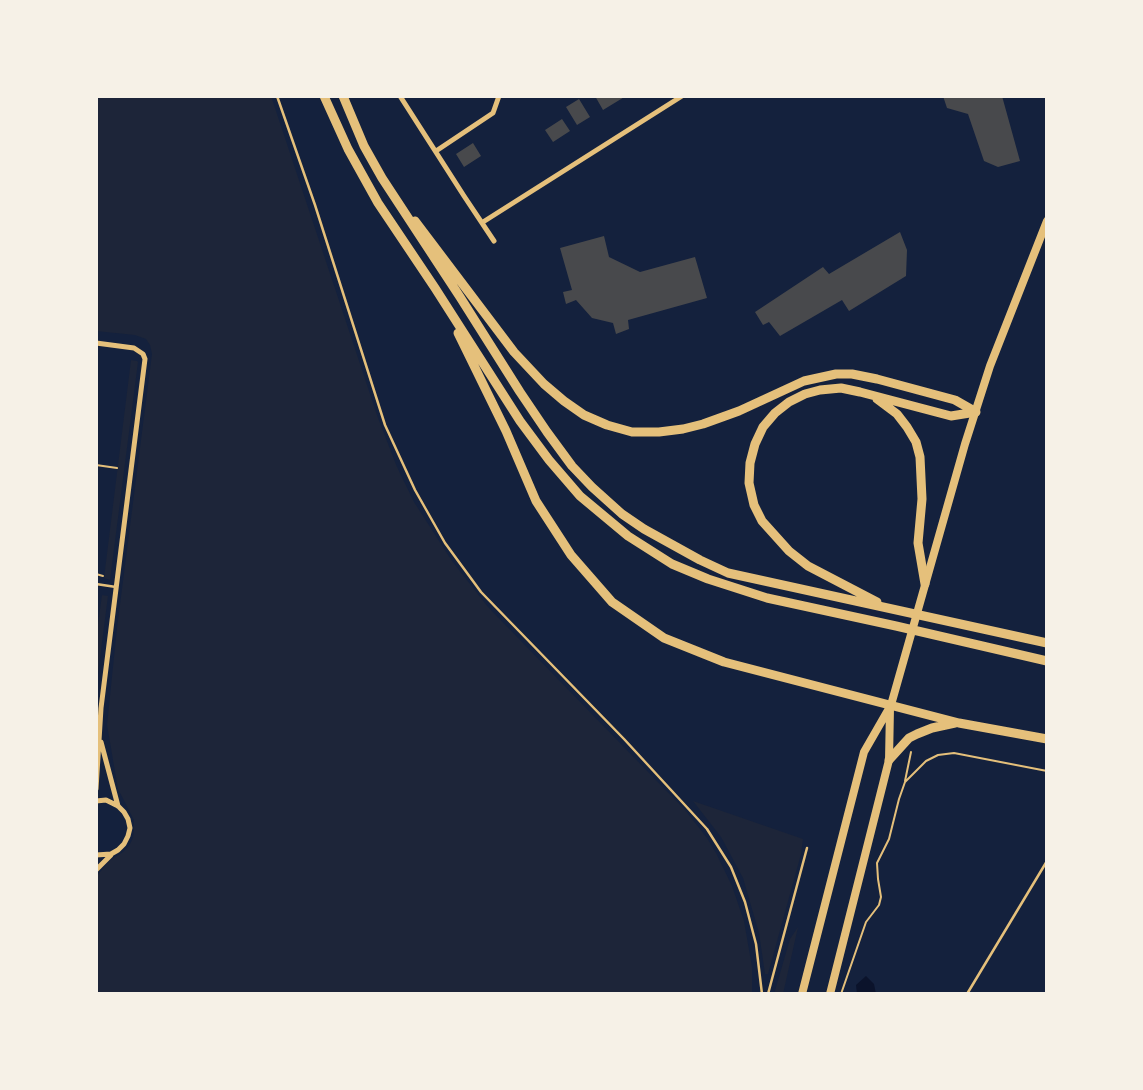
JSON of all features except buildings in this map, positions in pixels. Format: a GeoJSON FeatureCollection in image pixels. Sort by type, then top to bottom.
{"type":"FeatureCollection","features":[{"type":"Feature","properties":{"kind":"main road"},"geometry":{"type":"LineString","coordinates":[[324,96],[348,149],[378,203],[520,421],[548,460],[580,496],[628,537],[672,564],[767,598],[1047,661]]}},
{"type":"Feature","properties":{"kind":"main road"},"geometry":{"type":"LineString","coordinates":[[343,96],[364,146],[382,178],[520,393],[572,466],[622,514],[644,529],[728,573],[1047,643]]}},
{"type":"Feature","properties":{"kind":"main road"},"geometry":{"type":"LineString","coordinates":[[382,178],[514,352],[564,401],[584,415],[607,425],[632,432],[683,429],[739,411],[804,381],[835,374],[877,379],[955,400],[976,412]]}},
{"type":"Feature","properties":{"kind":"main road"},"geometry":{"type":"LineString","coordinates":[[830,994],[889,760],[891,705],[990,366],[1047,221]]}},
{"type":"Feature","properties":{"kind":"main road"},"geometry":{"type":"LineString","coordinates":[[435,288],[537,500],[571,555],[612,602],[664,638],[724,662],[959,723],[1047,739]]}},
{"type":"Feature","properties":{"kind":"main road"},"geometry":{"type":"LineString","coordinates":[[884,606],[808,566],[789,551],[762,521],[754,505],[749,483],[750,463],[763,427],[789,402],[805,394],[841,388],[951,416],[976,412]]}},
{"type":"Feature","properties":{"kind":"main road"},"geometry":{"type":"LineString","coordinates":[[860,392],[884,403],[897,414],[916,442],[922,472],[918,543],[925,584]]}},
{"type":"Feature","properties":{"kind":"main road"},"geometry":{"type":"LineString","coordinates":[[802,994],[864,752],[891,705]]}},
{"type":"Feature","properties":{"kind":"main road"},"geometry":{"type":"LineString","coordinates":[[889,760],[909,738],[932,728],[959,723]]}},
{"type":"Feature","properties":{"kind":"street"},"geometry":{"type":"LineString","coordinates":[[400,96],[495,241]]}},
{"type":"Feature","properties":{"kind":"street"},"geometry":{"type":"LineString","coordinates":[[436,152],[493,113],[499,96]]}},
{"type":"Feature","properties":{"kind":"street"},"geometry":{"type":"LineString","coordinates":[[483,222],[682,96]]}},
{"type":"Feature","properties":{"kind":"street"},"geometry":{"type":"LineString","coordinates":[[96,342],[134,348],[143,354],[145,359],[101,708],[96,789]]}},
{"type":"Feature","properties":{"kind":"street"},"geometry":{"type":"LineString","coordinates":[[100,739],[118,806]]}},
{"type":"Feature","properties":{"kind":"street"},"geometry":{"type":"LineString","coordinates":[[96,801],[106,800],[118,806],[128,819],[130,828],[124,844],[96,870]]}},
{"type":"Feature","properties":{"kind":"street"},"geometry":{"type":"LineString","coordinates":[[96,855],[111,855]]}},
{"type":"Feature","properties":{"kind":"lane"},"geometry":{"type":"LineString","coordinates":[[277,96],[315,205],[384,425],[415,490],[445,543],[481,592],[707,829],[731,867],[745,902],[756,944],[762,994]]}},
{"type":"Feature","properties":{"kind":"lane"},"geometry":{"type":"LineString","coordinates":[[96,584],[117,587]]}},
{"type":"Feature","properties":{"kind":"lane"},"geometry":{"type":"LineString","coordinates":[[768,994],[807,848]]}},
{"type":"Feature","properties":{"kind":"lane"},"geometry":{"type":"LineString","coordinates":[[967,994],[1047,861]]}},
{"type":"Feature","properties":{"kind":"path"},"geometry":{"type":"LineString","coordinates":[[96,465],[117,468]]}},
{"type":"Feature","properties":{"kind":"path"},"geometry":{"type":"LineString","coordinates":[[96,574],[103,576]]}},
{"type":"Feature","properties":{"kind":"path"},"geometry":{"type":"LineString","coordinates":[[841,994],[866,922],[879,905],[881,897],[877,863],[889,839],[905,782],[912,748],[909,738]]}},
{"type":"Feature","properties":{"kind":"path"},"geometry":{"type":"LineString","coordinates":[[905,782],[926,761],[954,752],[1047,771]]}},
{"type":"Feature","properties":{"kind":"shaded area"},"geometry":{"type":"Polygon","coordinates":[[[96,96],[271,96],[378,418],[414,502],[452,561],[488,607],[685,810],[707,838],[732,886],[744,921],[752,967],[752,994],[96,994],[96,877],[109,861],[129,846],[134,829],[134,820],[118,789],[107,725],[152,354],[146,339],[135,335],[96,331],[96,96]]]}},
{"type":"Feature","properties":{"kind":"shaded area"},"geometry":{"type":"Polygon","coordinates":[[[131,360],[138,362],[110,580],[104,578],[131,360]]]}},
{"type":"Feature","properties":{"kind":"shaded area"},"geometry":{"type":"Polygon","coordinates":[[[102,595],[108,596],[96,689],[96,638],[102,595]]]}},
{"type":"Feature","properties":{"kind":"shaded area"},"geometry":{"type":"Polygon","coordinates":[[[693,801],[803,839],[768,974],[765,974],[759,933],[743,878],[721,837],[693,801]]]}},
{"type":"Feature","properties":{"kind":"shaded area"},"geometry":{"type":"Polygon","coordinates":[[[798,927],[783,994],[774,994],[790,939],[798,927]]]}},
{"type":"Feature","properties":{"kind":"shaded area"},"geometry":{"type":"Polygon","coordinates":[[[866,976],[874,984],[876,994],[857,994],[856,985],[866,976]]]}}]}
